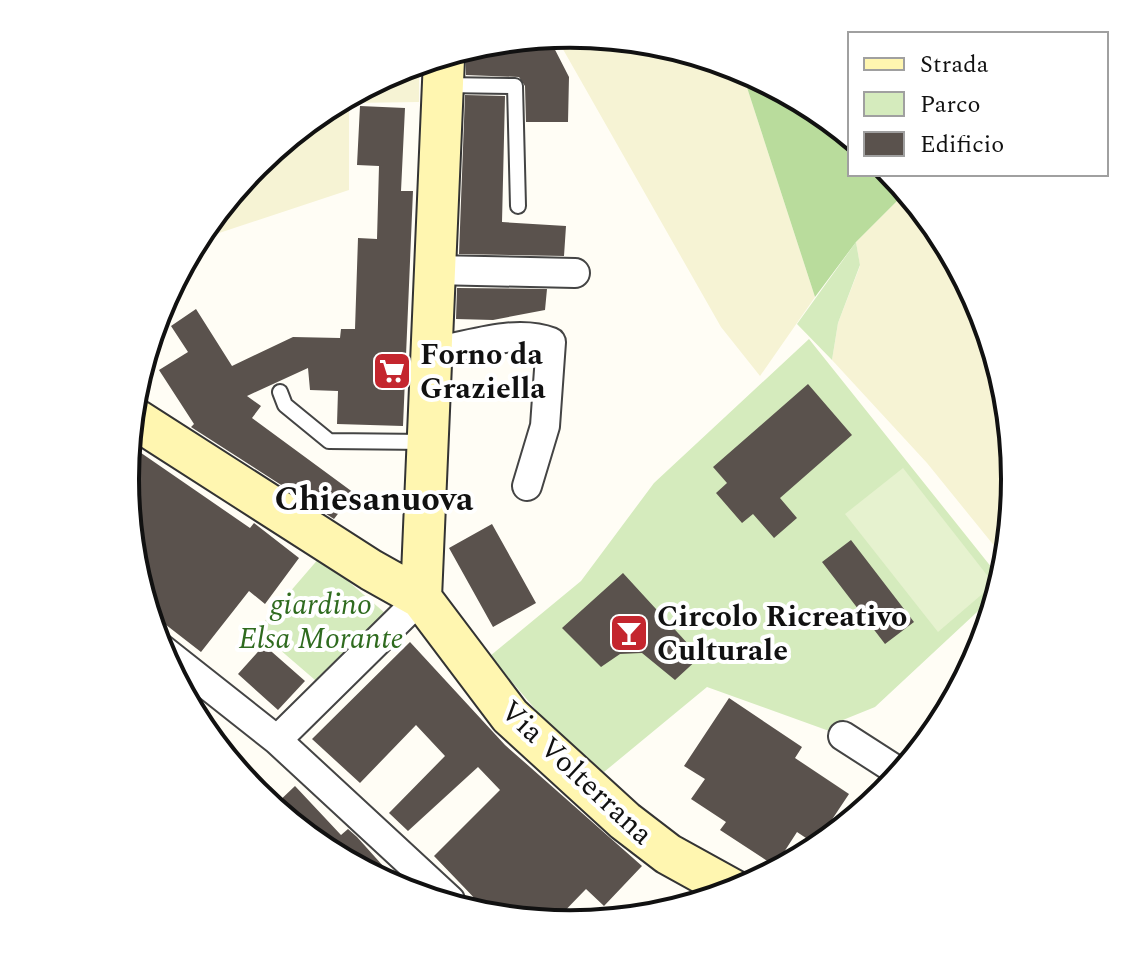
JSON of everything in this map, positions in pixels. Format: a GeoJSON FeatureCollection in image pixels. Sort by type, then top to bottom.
{"type":"FeatureCollection","features":[{"type":"Feature","properties":{"kind":"main road"},"geometry":{"type":"LineString","coordinates":[[143,424],[371,570],[421,598],[444,72]]}},
{"type":"Feature","properties":{"kind":"main road","name":"Via Volterrana"},"geometry":{"type":"LineString","coordinates":[[421,598],[510,716],[657,846],[720,883]]}},
{"type":"Feature","properties":{"kind":"street"},"geometry":{"type":"LineString","coordinates":[[433,270],[575,273]]}},
{"type":"Feature","properties":{"kind":"street"},"geometry":{"type":"LineString","coordinates":[[430,352],[506,338],[536,337],[551,342],[545,426],[527,486]]}},
{"type":"Feature","properties":{"kind":"street"},"geometry":{"type":"LineString","coordinates":[[277,740],[421,598]]}},
{"type":"Feature","properties":{"kind":"street"},"geometry":{"type":"LineString","coordinates":[[180,664],[277,740],[438,889]]}},
{"type":"Feature","properties":{"kind":"street"},"geometry":{"type":"LineString","coordinates":[[843,736],[891,767]]}},
{"type":"Feature","properties":{"kind":"lane"},"geometry":{"type":"LineString","coordinates":[[444,72],[515,86],[518,206]]}},
{"type":"Feature","properties":{"kind":"lane"},"geometry":{"type":"LineString","coordinates":[[280,392],[285,405],[329,441],[427,442]]}},
{"type":"Feature","properties":{"kind":"shaded area"},"geometry":{"type":"Polygon","coordinates":[[[562,48],[654,56],[709,71],[746,86],[815,297],[760,376],[721,327],[562,48]]]}},
{"type":"Feature","properties":{"kind":"shaded area"},"geometry":{"type":"Polygon","coordinates":[[[419,76],[419,102],[360,103],[419,76]]]}},
{"type":"Feature","properties":{"kind":"shaded area"},"geometry":{"type":"Polygon","coordinates":[[[349,110],[349,190],[216,234],[265,174],[308,137],[349,110]]]}},
{"type":"Feature","properties":{"kind":"shaded area"},"geometry":{"type":"Polygon","coordinates":[[[898,200],[928,240],[957,288],[978,340],[993,395],[1001,479],[995,547],[927,463],[832,360],[838,323],[860,266],[856,242],[898,200]]]}},
{"type":"Feature","properties":{"kind":"green space"},"geometry":{"type":"Polygon","coordinates":[[[746,86],[786,106],[848,150],[848,176],[877,176],[898,200],[856,242],[815,297],[746,86]]]}},
{"type":"Feature","properties":{"kind":"green space"},"geometry":{"type":"Polygon","coordinates":[[[856,242],[860,265],[838,323],[832,360],[797,324],[856,242]]]}},
{"type":"Feature","properties":{"kind":"green space"},"geometry":{"type":"Polygon","coordinates":[[[809,339],[992,568],[981,608],[875,707],[833,724],[843,736],[707,687],[604,772],[553,730],[490,656],[581,581],[654,483],[809,339]]]}},
{"type":"Feature","properties":{"kind":"green space"},"geometry":{"type":"Polygon","coordinates":[[[903,468],[989,578],[986,591],[938,632],[845,514],[903,468]]]}},
{"type":"Feature","properties":{"kind":"green space","name":"giardino Elsa Morante"},"geometry":{"type":"Polygon","coordinates":[[[320,557],[385,613],[322,686],[257,630],[320,557]]]}},
{"type":"Feature","properties":{"kind":"building"},"geometry":{"type":"Polygon","coordinates":[[[554,49],[569,77],[568,122],[526,122],[525,86],[519,77],[466,75],[466,61],[554,49]]]}},
{"type":"Feature","properties":{"kind":"building"},"geometry":{"type":"Polygon","coordinates":[[[465,95],[505,96],[502,222],[566,226],[564,256],[459,254],[465,95]]]}},
{"type":"Feature","properties":{"kind":"building"},"geometry":{"type":"Polygon","coordinates":[[[360,106],[405,108],[401,191],[413,191],[403,426],[337,424],[338,391],[310,390],[308,368],[247,396],[261,406],[252,418],[354,493],[334,519],[191,427],[194,424],[159,370],[188,352],[171,326],[196,309],[232,366],[293,337],[340,338],[341,329],[355,329],[358,238],[377,239],[379,166],[357,165],[360,106]]]}},
{"type":"Feature","properties":{"kind":"building"},"geometry":{"type":"Polygon","coordinates":[[[457,288],[547,289],[545,310],[493,320],[456,319],[457,288]]]}},
{"type":"Feature","properties":{"kind":"building"},"geometry":{"type":"Polygon","coordinates":[[[808,384],[852,435],[780,498],[797,518],[774,538],[753,514],[742,523],[716,493],[727,483],[713,467],[808,384]]]}},
{"type":"Feature","properties":{"kind":"building"},"geometry":{"type":"Polygon","coordinates":[[[140,452],[250,528],[254,523],[299,558],[265,604],[249,591],[201,652],[164,623],[162,618],[143,535],[140,452]]]}},
{"type":"Feature","properties":{"kind":"building"},"geometry":{"type":"Polygon","coordinates":[[[492,524],[536,603],[493,627],[449,548],[492,524]]]}},
{"type":"Feature","properties":{"kind":"building"},"geometry":{"type":"Polygon","coordinates":[[[851,540],[914,622],[885,644],[822,562],[851,540]]]}},
{"type":"Feature","properties":{"kind":"building"},"geometry":{"type":"Polygon","coordinates":[[[623,573],[700,657],[675,680],[642,653],[620,654],[601,667],[562,628],[623,573]]]}},
{"type":"Feature","properties":{"kind":"building"},"geometry":{"type":"Polygon","coordinates":[[[410,642],[505,745],[642,866],[604,906],[586,889],[566,910],[476,899],[434,856],[500,790],[478,767],[408,831],[389,813],[445,756],[416,725],[360,783],[312,739],[410,642]]]}},
{"type":"Feature","properties":{"kind":"building"},"geometry":{"type":"Polygon","coordinates":[[[264,645],[305,681],[278,710],[238,674],[264,645]]]}},
{"type":"Feature","properties":{"kind":"building"},"geometry":{"type":"Polygon","coordinates":[[[729,698],[802,747],[795,758],[849,794],[830,822],[807,838],[797,832],[783,853],[768,862],[720,830],[726,822],[691,799],[705,779],[684,766],[729,698]]]}},
{"type":"Feature","properties":{"kind":"building"},"geometry":{"type":"Polygon","coordinates":[[[295,786],[341,835],[348,829],[386,869],[331,837],[281,799],[295,786]]]}},
{"type":"Feature","properties":{"kind":"place","name":"Forno da Graziella"},"geometry":{"type":"Point","coordinates":[392,371]}},
{"type":"Feature","properties":{"kind":"place","name":"Circolo Ricreativo Culturale"},"geometry":{"type":"Point","coordinates":[629,633]}},
{"type":"Feature","properties":{"kind":"district","name":"Chiesanuova"},"geometry":{"type":"Point","coordinates":[374,498]}}]}
